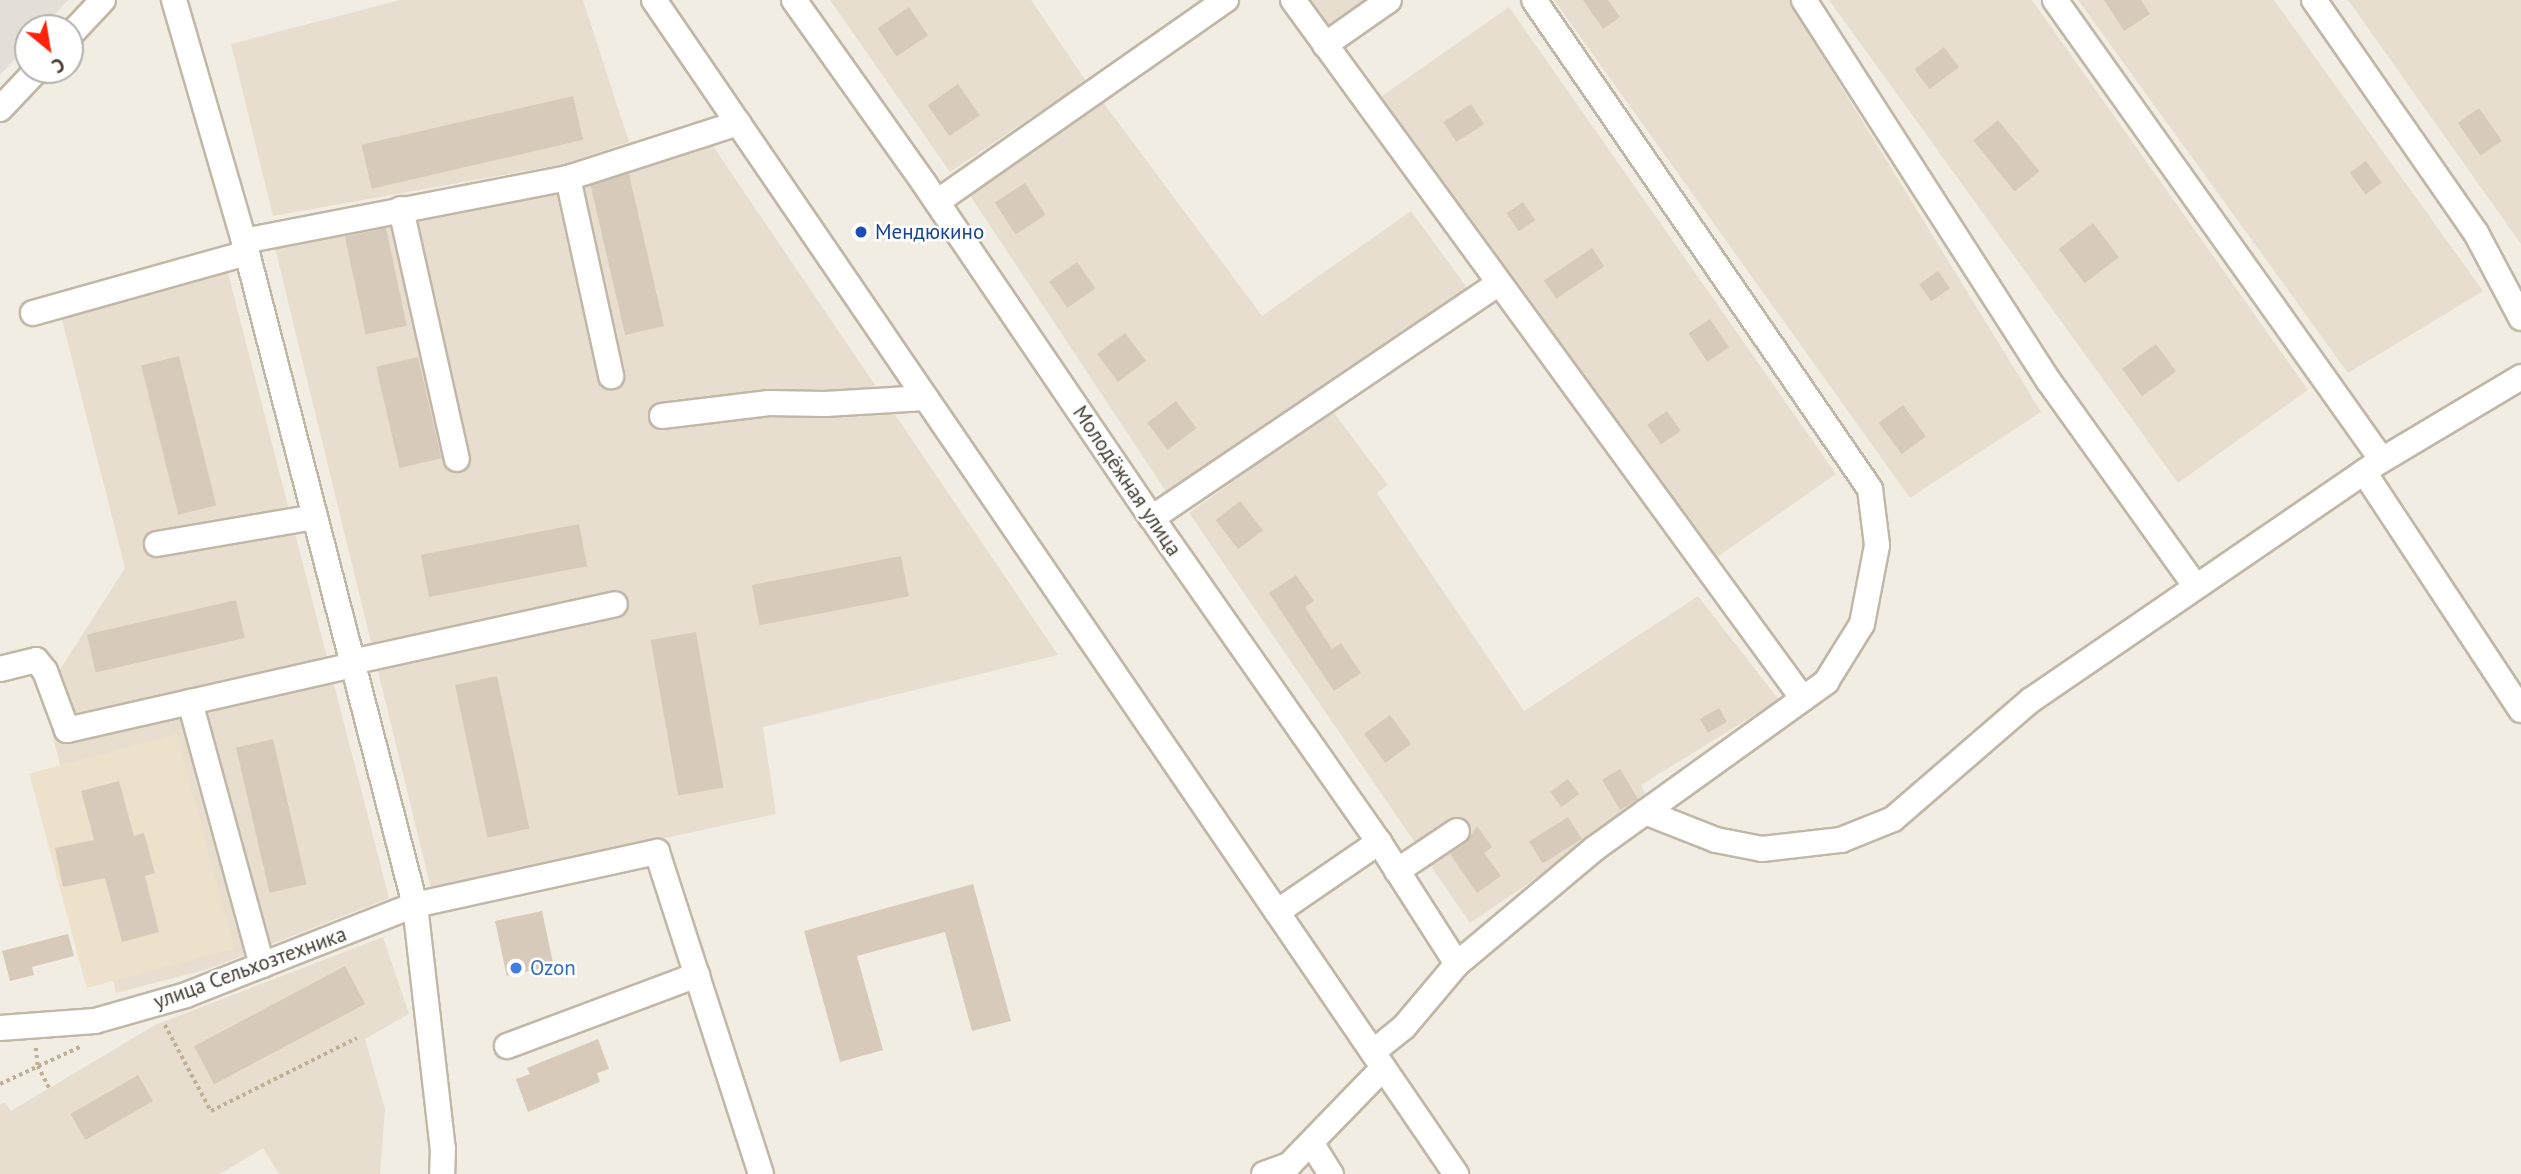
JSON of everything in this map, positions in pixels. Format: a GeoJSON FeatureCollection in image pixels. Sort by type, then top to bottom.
{"type":"FeatureCollection","features":[{"type":"Feature","properties":{"kind":"street"},"geometry":{"type":"LineString","coordinates":[[84,20],[103,0]]}},
{"type":"Feature","properties":{"kind":"street"},"geometry":{"type":"LineString","coordinates":[[174,0],[245,247],[415,905],[443,1149],[442,1174]]}},
{"type":"Feature","properties":{"kind":"street"},"geometry":{"type":"LineString","coordinates":[[654,0],[1456,1174]]}},
{"type":"Feature","properties":{"kind":"street","name":"Молодёжная улица"},"geometry":{"type":"LineString","coordinates":[[794,0],[937,202],[1152,518],[1378,842],[1457,964]]}},
{"type":"Feature","properties":{"kind":"street"},"geometry":{"type":"LineString","coordinates":[[937,202],[1226,0]]}},
{"type":"Feature","properties":{"kind":"street"},"geometry":{"type":"LineString","coordinates":[[1293,0],[1802,699]]}},
{"type":"Feature","properties":{"kind":"street"},"geometry":{"type":"LineString","coordinates":[[1325,45],[1389,0]]}},
{"type":"Feature","properties":{"kind":"street"},"geometry":{"type":"LineString","coordinates":[[1264,1174],[1289,1164],[1312,1144],[1457,964],[1594,849],[1826,682],[1862,624],[1877,545],[1870,489],[1534,0]]}},
{"type":"Feature","properties":{"kind":"street"},"geometry":{"type":"LineString","coordinates":[[1804,0],[2048,380],[2195,585]]}},
{"type":"Feature","properties":{"kind":"street"},"geometry":{"type":"LineString","coordinates":[[2055,0],[2373,466],[2521,710]]}},
{"type":"Feature","properties":{"kind":"street"},"geometry":{"type":"LineString","coordinates":[[2314,0],[2476,233],[2521,318]]}},
{"type":"Feature","properties":{"kind":"street"},"geometry":{"type":"LineString","coordinates":[[0,109],[24,84]]}},
{"type":"Feature","properties":{"kind":"street"},"geometry":{"type":"LineString","coordinates":[[33,313],[245,247],[401,209],[568,178],[738,123]]}},
{"type":"Feature","properties":{"kind":"street"},"geometry":{"type":"LineString","coordinates":[[568,178],[611,376]]}},
{"type":"Feature","properties":{"kind":"street"},"geometry":{"type":"LineString","coordinates":[[401,209],[457,459]]}},
{"type":"Feature","properties":{"kind":"street"},"geometry":{"type":"LineString","coordinates":[[1152,518],[1499,283]]}},
{"type":"Feature","properties":{"kind":"street"},"geometry":{"type":"LineString","coordinates":[[1645,812],[1716,841],[1762,849],[1841,840],[1893,819],[2031,700],[2195,585],[2373,466],[2521,377]]}},
{"type":"Feature","properties":{"kind":"street"},"geometry":{"type":"LineString","coordinates":[[662,416],[769,403],[825,404],[926,398]]}},
{"type":"Feature","properties":{"kind":"street"},"geometry":{"type":"LineString","coordinates":[[157,544],[315,517]]}},
{"type":"Feature","properties":{"kind":"street"},"geometry":{"type":"LineString","coordinates":[[0,669],[36,660],[45,671],[67,730],[615,604]]}},
{"type":"Feature","properties":{"kind":"street"},"geometry":{"type":"LineString","coordinates":[[190,702],[262,965]]}},
{"type":"Feature","properties":{"kind":"street"},"geometry":{"type":"LineString","coordinates":[[1397,871],[1457,831]]}},
{"type":"Feature","properties":{"kind":"street"},"geometry":{"type":"LineString","coordinates":[[1277,912],[1378,842]]}},
{"type":"Feature","properties":{"kind":"street","name":"улица Сельхозтехника"},"geometry":{"type":"LineString","coordinates":[[0,1028],[95,1021],[186,995],[415,905],[657,852],[697,975]]}},
{"type":"Feature","properties":{"kind":"street"},"geometry":{"type":"LineString","coordinates":[[507,1046],[697,975],[761,1174]]}},
{"type":"Feature","properties":{"kind":"street"},"geometry":{"type":"LineString","coordinates":[[1312,1144],[1331,1174]]}},
{"type":"Feature","properties":{"kind":"path"},"geometry":{"type":"LineString","coordinates":[[153,1004],[211,1111],[357,1038]]}},
{"type":"Feature","properties":{"kind":"path"},"geometry":{"type":"LineString","coordinates":[[39,1025],[35,1052],[38,1066],[49,1088]]}},
{"type":"Feature","properties":{"kind":"path"},"geometry":{"type":"LineString","coordinates":[[0,1084],[86,1044]]}},
{"type":"Feature","properties":{"kind":"shaded area"},"geometry":{"type":"Polygon","coordinates":[[[0,0],[68,0],[55,14],[14,14],[14,60],[0,75],[0,0]]]}},
{"type":"Feature","properties":{"kind":"shaded area"},"geometry":{"type":"Polygon","coordinates":[[[400,0],[583,0],[629,142],[564,164],[273,216],[231,44],[400,0]]]}},
{"type":"Feature","properties":{"kind":"shaded area"},"geometry":{"type":"Polygon","coordinates":[[[830,0],[1031,0],[1086,81],[950,172],[830,0]]]}},
{"type":"Feature","properties":{"kind":"shaded area"},"geometry":{"type":"Polygon","coordinates":[[[1307,0],[1373,0],[1328,30],[1307,0]]]}},
{"type":"Feature","properties":{"kind":"shaded area"},"geometry":{"type":"Polygon","coordinates":[[[1554,0],[1788,0],[2041,412],[1910,498],[1554,0]]]}},
{"type":"Feature","properties":{"kind":"shaded area"},"geometry":{"type":"Polygon","coordinates":[[[1829,0],[2032,0],[2308,390],[2178,483],[1829,0]]]}},
{"type":"Feature","properties":{"kind":"shaded area"},"geometry":{"type":"Polygon","coordinates":[[[2078,0],[2274,0],[2483,291],[2348,373],[2078,0]]]}},
{"type":"Feature","properties":{"kind":"shaded area"},"geometry":{"type":"Polygon","coordinates":[[[2348,0],[2521,0],[2521,244],[2348,0]]]}},
{"type":"Feature","properties":{"kind":"shaded area"},"geometry":{"type":"Polygon","coordinates":[[[1509,7],[1836,474],[1706,565],[1379,98],[1509,7]]]}},
{"type":"Feature","properties":{"kind":"shaded area"},"geometry":{"type":"Polygon","coordinates":[[[1103,102],[1262,316],[1411,211],[1470,292],[1167,493],[969,194],[1103,102]]]}},
{"type":"Feature","properties":{"kind":"shaded area"},"geometry":{"type":"Polygon","coordinates":[[[711,143],[1058,655],[763,727],[776,814],[431,889],[274,244],[711,143]]]}},
{"type":"Feature","properties":{"kind":"shaded area"},"geometry":{"type":"Polygon","coordinates":[[[227,269],[389,898],[208,969],[116,993],[43,696],[125,568],[61,316],[227,269]]]}},
{"type":"Feature","properties":{"kind":"shaded area"},"geometry":{"type":"Polygon","coordinates":[[[1332,410],[1388,485],[1377,493],[1524,711],[1698,596],[1779,700],[1641,785],[1649,802],[1470,923],[1189,513],[1332,410]]]}},
{"type":"Feature","properties":{"kind":"shaded area"},"geometry":{"type":"Polygon","coordinates":[[[177,734],[234,948],[87,988],[29,774],[177,734]]]}},
{"type":"Feature","properties":{"kind":"shaded area"},"geometry":{"type":"Polygon","coordinates":[[[383,937],[409,1014],[365,1039],[385,1109],[380,1174],[279,1174],[263,1148],[220,1174],[0,1174],[0,1105],[4,1102],[11,1111],[155,1025],[383,937]]]}},
{"type":"Feature","properties":{"kind":"building"},"geometry":{"type":"Polygon","coordinates":[[[1583,0],[1608,0],[1620,17],[1603,29],[1583,0]]]}},
{"type":"Feature","properties":{"kind":"building"},"geometry":{"type":"Polygon","coordinates":[[[2104,0],[2141,0],[2150,14],[2124,31],[2104,0]]]}},
{"type":"Feature","properties":{"kind":"building"},"geometry":{"type":"Polygon","coordinates":[[[909,7],[928,35],[897,56],[877,28],[909,7]]]}},
{"type":"Feature","properties":{"kind":"building"},"geometry":{"type":"Polygon","coordinates":[[[1944,47],[1959,67],[1929,89],[1914,69],[1944,47]]]}},
{"type":"Feature","properties":{"kind":"building"},"geometry":{"type":"Polygon","coordinates":[[[958,84],[980,115],[949,136],[928,105],[958,84]]]}},
{"type":"Feature","properties":{"kind":"building"},"geometry":{"type":"Polygon","coordinates":[[[573,96],[583,140],[372,189],[362,145],[573,96]]]}},
{"type":"Feature","properties":{"kind":"building"},"geometry":{"type":"Polygon","coordinates":[[[1471,104],[1484,124],[1456,142],[1443,122],[1471,104]]]}},
{"type":"Feature","properties":{"kind":"building"},"geometry":{"type":"Polygon","coordinates":[[[2479,108],[2502,141],[2481,156],[2458,123],[2479,108]]]}},
{"type":"Feature","properties":{"kind":"building"},"geometry":{"type":"Polygon","coordinates":[[[1998,120],[2040,171],[2015,191],[1973,140],[1998,120]]]}},
{"type":"Feature","properties":{"kind":"building"},"geometry":{"type":"Polygon","coordinates":[[[2366,161],[2382,183],[2366,195],[2350,173],[2366,161]]]}},
{"type":"Feature","properties":{"kind":"building"},"geometry":{"type":"Polygon","coordinates":[[[629,174],[664,326],[625,335],[590,183],[629,174]]]}},
{"type":"Feature","properties":{"kind":"building"},"geometry":{"type":"Polygon","coordinates":[[[1025,183],[1046,215],[1016,234],[995,203],[1025,183]]]}},
{"type":"Feature","properties":{"kind":"building"},"geometry":{"type":"Polygon","coordinates":[[[1523,202],[1535,220],[1519,231],[1506,213],[1523,202]]]}},
{"type":"Feature","properties":{"kind":"building"},"geometry":{"type":"Polygon","coordinates":[[[2093,223],[2119,257],[2085,283],[2059,249],[2093,223]]]}},
{"type":"Feature","properties":{"kind":"building"},"geometry":{"type":"Polygon","coordinates":[[[386,228],[407,326],[366,335],[345,237],[386,228]]]}},
{"type":"Feature","properties":{"kind":"building"},"geometry":{"type":"Polygon","coordinates":[[[1592,248],[1604,266],[1556,299],[1544,280],[1592,248]]]}},
{"type":"Feature","properties":{"kind":"building"},"geometry":{"type":"Polygon","coordinates":[[[1077,262],[1095,288],[1068,308],[1049,282],[1077,262]]]}},
{"type":"Feature","properties":{"kind":"building"},"geometry":{"type":"Polygon","coordinates":[[[1938,271],[1950,288],[1931,301],[1919,284],[1938,271]]]}},
{"type":"Feature","properties":{"kind":"building"},"geometry":{"type":"Polygon","coordinates":[[[1710,319],[1729,347],[1707,362],[1688,334],[1710,319]]]}},
{"type":"Feature","properties":{"kind":"building"},"geometry":{"type":"Polygon","coordinates":[[[1125,333],[1146,361],[1118,382],[1097,354],[1125,333]]]}},
{"type":"Feature","properties":{"kind":"building"},"geometry":{"type":"Polygon","coordinates":[[[2156,344],[2176,372],[2142,396],[2122,369],[2156,344]]]}},
{"type":"Feature","properties":{"kind":"building"},"geometry":{"type":"Polygon","coordinates":[[[179,356],[216,505],[178,515],[141,365],[179,356]]]}},
{"type":"Feature","properties":{"kind":"building"},"geometry":{"type":"Polygon","coordinates":[[[418,357],[441,458],[399,468],[376,367],[418,357]]]}},
{"type":"Feature","properties":{"kind":"building"},"geometry":{"type":"Polygon","coordinates":[[[1176,401],[1196,428],[1168,450],[1147,423],[1176,401]]]}},
{"type":"Feature","properties":{"kind":"building"},"geometry":{"type":"Polygon","coordinates":[[[1903,405],[1926,437],[1902,454],[1879,423],[1903,405]]]}},
{"type":"Feature","properties":{"kind":"building"},"geometry":{"type":"Polygon","coordinates":[[[1667,411],[1681,431],[1661,444],[1647,425],[1667,411]]]}},
{"type":"Feature","properties":{"kind":"building"},"geometry":{"type":"Polygon","coordinates":[[[1240,501],[1263,530],[1238,549],[1216,520],[1240,501]]]}},
{"type":"Feature","properties":{"kind":"building"},"geometry":{"type":"Polygon","coordinates":[[[579,524],[587,566],[429,597],[421,555],[579,524]]]}},
{"type":"Feature","properties":{"kind":"building"},"geometry":{"type":"Polygon","coordinates":[[[901,556],[909,596],[760,625],[752,585],[901,556]]]}},
{"type":"Feature","properties":{"kind":"building"},"geometry":{"type":"Polygon","coordinates":[[[1296,575],[1314,601],[1305,607],[1332,649],[1341,643],[1361,673],[1334,691],[1269,593],[1296,575]]]}},
{"type":"Feature","properties":{"kind":"building"},"geometry":{"type":"Polygon","coordinates":[[[236,600],[245,638],[96,672],[87,634],[236,600]]]}},
{"type":"Feature","properties":{"kind":"building"},"geometry":{"type":"Polygon","coordinates":[[[696,632],[723,788],[678,796],[651,640],[696,632]]]}},
{"type":"Feature","properties":{"kind":"building"},"geometry":{"type":"Polygon","coordinates":[[[497,676],[529,829],[487,838],[455,685],[497,676]]]}},
{"type":"Feature","properties":{"kind":"building"},"geometry":{"type":"Polygon","coordinates":[[[1719,708],[1727,722],[1708,733],[1700,719],[1719,708]]]}},
{"type":"Feature","properties":{"kind":"building"},"geometry":{"type":"Polygon","coordinates":[[[1390,715],[1411,744],[1385,763],[1364,734],[1390,715]]]}},
{"type":"Feature","properties":{"kind":"building"},"geometry":{"type":"Polygon","coordinates":[[[273,739],[307,884],[269,893],[236,748],[273,739]]]}},
{"type":"Feature","properties":{"kind":"building"},"geometry":{"type":"Polygon","coordinates":[[[1620,769],[1638,799],[1620,810],[1602,780],[1620,769]]]}},
{"type":"Feature","properties":{"kind":"building"},"geometry":{"type":"Polygon","coordinates":[[[1568,779],[1579,794],[1561,807],[1550,792],[1568,779]]]}},
{"type":"Feature","properties":{"kind":"building"},"geometry":{"type":"Polygon","coordinates":[[[119,781],[134,836],[144,833],[155,873],[145,876],[159,932],[122,942],[105,878],[63,887],[55,848],[94,840],[81,791],[119,781]]]}},
{"type":"Feature","properties":{"kind":"building"},"geometry":{"type":"Polygon","coordinates":[[[1568,817],[1582,839],[1543,863],[1529,841],[1568,817]]]}},
{"type":"Feature","properties":{"kind":"building"},"geometry":{"type":"Polygon","coordinates":[[[1477,826],[1492,847],[1484,853],[1501,876],[1477,893],[1450,854],[1466,843],[1477,826]]]}},
{"type":"Feature","properties":{"kind":"building"},"geometry":{"type":"Polygon","coordinates":[[[973,884],[1011,1021],[972,1031],[945,932],[857,956],[883,1050],[840,1062],[804,931],[973,884]]]}},
{"type":"Feature","properties":{"kind":"building"},"geometry":{"type":"Polygon","coordinates":[[[542,911],[554,966],[507,976],[495,921],[542,911]]]}},
{"type":"Feature","properties":{"kind":"building"},"geometry":{"type":"Polygon","coordinates":[[[68,934],[74,956],[32,967],[34,975],[10,981],[2,951],[68,934]]]}},
{"type":"Feature","properties":{"kind":"building"},"geometry":{"type":"Polygon","coordinates":[[[345,966],[365,1004],[214,1084],[194,1046],[345,966]]]}},
{"type":"Feature","properties":{"kind":"building"},"geometry":{"type":"Polygon","coordinates":[[[598,1039],[609,1069],[597,1073],[600,1082],[528,1112],[516,1079],[530,1074],[527,1068],[598,1039]]]}},
{"type":"Feature","properties":{"kind":"building"},"geometry":{"type":"Polygon","coordinates":[[[138,1075],[153,1101],[85,1140],[70,1114],[138,1075]]]}},
{"type":"Feature","properties":{"kind":"place","name":"Мендюкино"},"geometry":{"type":"Point","coordinates":[861,232]}},
{"type":"Feature","properties":{"kind":"place","name":"Ozon"},"geometry":{"type":"Point","coordinates":[516,968]}}]}
